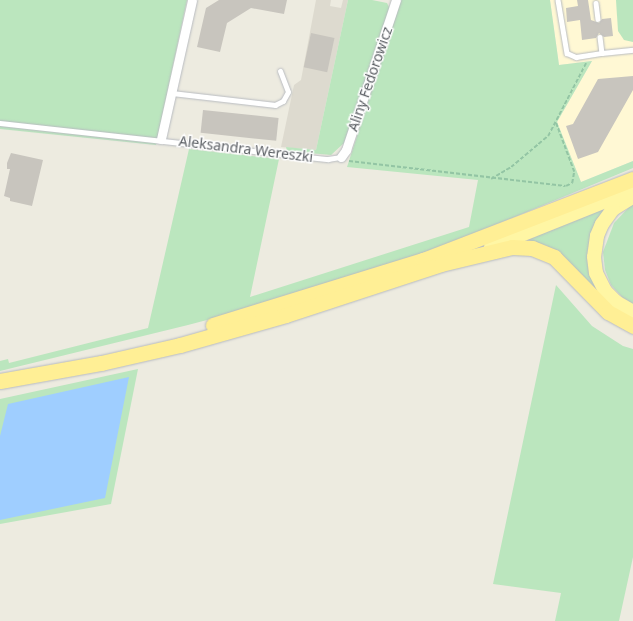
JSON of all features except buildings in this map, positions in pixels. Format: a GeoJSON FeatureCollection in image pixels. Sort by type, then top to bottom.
{"type":"FeatureCollection","features":[{"type":"Feature","properties":{"kind":"highway"},"geometry":{"type":"LineString","coordinates":[[42,372],[370,278],[499,232],[633,179]]}},
{"type":"Feature","properties":{"kind":"highway"},"geometry":{"type":"LineString","coordinates":[[0,381],[42,372],[101,363],[194,341],[300,311],[441,264],[512,247],[540,250],[563,265],[608,312],[633,326]]}},
{"type":"Feature","properties":{"kind":"main road"},"geometry":{"type":"LineString","coordinates":[[441,264],[633,190]]}},
{"type":"Feature","properties":{"kind":"main road"},"geometry":{"type":"LineString","coordinates":[[633,197],[613,209],[602,224],[597,236],[594,257],[596,274],[605,291],[616,302],[633,312]]}},
{"type":"Feature","properties":{"kind":"street"},"geometry":{"type":"LineString","coordinates":[[161,139],[192,0]]}},
{"type":"Feature","properties":{"kind":"street","name":"Aliny Fedorowicz"},"geometry":{"type":"LineString","coordinates":[[341,157],[346,150],[394,1]]}},
{"type":"Feature","properties":{"kind":"lane"},"geometry":{"type":"LineString","coordinates":[[558,0],[567,53],[576,57],[633,50]]}},
{"type":"Feature","properties":{"kind":"lane"},"geometry":{"type":"LineString","coordinates":[[596,3],[598,19]]}},
{"type":"Feature","properties":{"kind":"lane"},"geometry":{"type":"LineString","coordinates":[[600,38],[602,53]]}},
{"type":"Feature","properties":{"kind":"lane"},"geometry":{"type":"LineString","coordinates":[[172,93],[278,104],[286,98],[288,92],[280,70]]}},
{"type":"Feature","properties":{"kind":"lane","name":"Aleksandra Wereszki"},"geometry":{"type":"LineString","coordinates":[[0,123],[161,139],[328,159],[341,157]]}},
{"type":"Feature","properties":{"kind":"path"},"geometry":{"type":"LineString","coordinates":[[491,179],[511,168],[548,136],[590,55]]}},
{"type":"Feature","properties":{"kind":"path"},"geometry":{"type":"LineString","coordinates":[[341,157],[344,161],[491,179],[566,186],[572,183],[574,172],[555,121]]}},
{"type":"Feature","properties":{"kind":"shaded area"},"geometry":{"type":"Polygon","coordinates":[[[316,0],[331,0],[330,6],[341,8],[343,0],[348,0],[316,150],[281,147],[294,85],[301,80],[316,0]]]}},
{"type":"Feature","properties":{"kind":"shaded area"},"geometry":{"type":"Polygon","coordinates":[[[550,0],[633,0],[633,161],[581,182],[557,122],[592,61],[559,65],[550,0]]]}},
{"type":"Feature","properties":{"kind":"green space"},"geometry":{"type":"Polygon","coordinates":[[[0,0],[187,0],[156,145],[0,129],[0,0]]]}},
{"type":"Feature","properties":{"kind":"green space"},"geometry":{"type":"Polygon","coordinates":[[[348,0],[372,0],[387,3],[390,9],[344,143],[331,155],[287,151],[286,147],[316,150],[348,0]]]}},
{"type":"Feature","properties":{"kind":"green space"},"geometry":{"type":"Polygon","coordinates":[[[401,0],[550,0],[559,65],[592,61],[557,122],[581,182],[633,161],[633,168],[442,247],[309,293],[188,325],[0,371],[0,361],[8,359],[9,363],[148,328],[189,149],[279,159],[250,297],[469,227],[478,180],[347,167],[401,0]]]}},
{"type":"Feature","properties":{"kind":"green space"},"geometry":{"type":"Polygon","coordinates":[[[616,0],[633,0],[633,42],[624,40],[618,31],[616,0]]]}},
{"type":"Feature","properties":{"kind":"green space"},"geometry":{"type":"Polygon","coordinates":[[[633,203],[633,305],[624,299],[611,285],[605,270],[603,252],[614,223],[633,203]]]}},
{"type":"Feature","properties":{"kind":"green space"},"geometry":{"type":"Polygon","coordinates":[[[610,204],[595,226],[604,297],[518,241],[610,204]]]}},
{"type":"Feature","properties":{"kind":"green space"},"geometry":{"type":"Polygon","coordinates":[[[556,285],[592,326],[623,346],[633,349],[633,557],[619,621],[555,621],[561,593],[493,584],[556,285]]]}},
{"type":"Feature","properties":{"kind":"green space"},"geometry":{"type":"Polygon","coordinates":[[[138,369],[111,504],[0,524],[0,399],[138,369]]]}},
{"type":"Feature","properties":{"kind":"water"},"geometry":{"type":"Polygon","coordinates":[[[129,377],[105,498],[0,520],[0,436],[8,404],[129,377]]]}}]}
